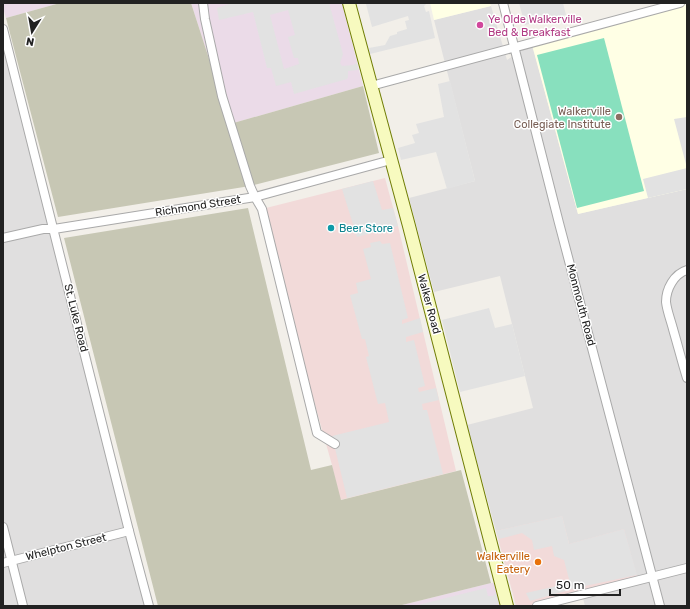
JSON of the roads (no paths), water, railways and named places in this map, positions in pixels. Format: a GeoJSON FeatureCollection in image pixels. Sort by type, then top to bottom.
{"type":"FeatureCollection","features":[{"type":"Feature","properties":{"kind":"main road","name":"Walker Road"},"geometry":{"type":"LineString","coordinates":[[349,3],[434,320],[506,606]]}},
{"type":"Feature","properties":{"kind":"street"},"geometry":{"type":"LineString","coordinates":[[203,3],[205,19],[222,96],[255,197],[262,210],[317,433],[335,444]]}},
{"type":"Feature","properties":{"kind":"street","name":"Monmouth Road"},"geometry":{"type":"LineString","coordinates":[[503,3],[660,606]]}},
{"type":"Feature","properties":{"kind":"street"},"geometry":{"type":"LineString","coordinates":[[371,86],[659,6],[680,3]]}},
{"type":"Feature","properties":{"kind":"street","name":"St. Luke Road"},"geometry":{"type":"LineString","coordinates":[[3,29],[129,531],[150,606]]}},
{"type":"Feature","properties":{"kind":"street","name":"Richmond Street"},"geometry":{"type":"LineString","coordinates":[[3,238],[42,229],[54,229],[255,197],[391,160]]}},
{"type":"Feature","properties":{"kind":"street"},"geometry":{"type":"LineString","coordinates":[[687,270],[674,278],[668,289],[666,302],[687,378]]}},
{"type":"Feature","properties":{"kind":"street"},"geometry":{"type":"LineString","coordinates":[[3,527],[23,606]]}},
{"type":"Feature","properties":{"kind":"street","name":"Whelpton Street"},"geometry":{"type":"LineString","coordinates":[[3,563],[129,531]]}},
{"type":"Feature","properties":{"kind":"street"},"geometry":{"type":"LineString","coordinates":[[537,606],[687,568]]}},
{"type":"Feature","properties":{"kind":"place","name":"Ye Olde Walkerville Bed & Breakfast"},"geometry":{"type":"Point","coordinates":[480,25]}},
{"type":"Feature","properties":{"kind":"place","name":"Walkerville Collegiate Institute"},"geometry":{"type":"Point","coordinates":[619,117]}},
{"type":"Feature","properties":{"kind":"place","name":"Beer Store"},"geometry":{"type":"Point","coordinates":[331,228]}},
{"type":"Feature","properties":{"kind":"place","name":"Walkerville Eatery"},"geometry":{"type":"Point","coordinates":[538,562]}}]}
